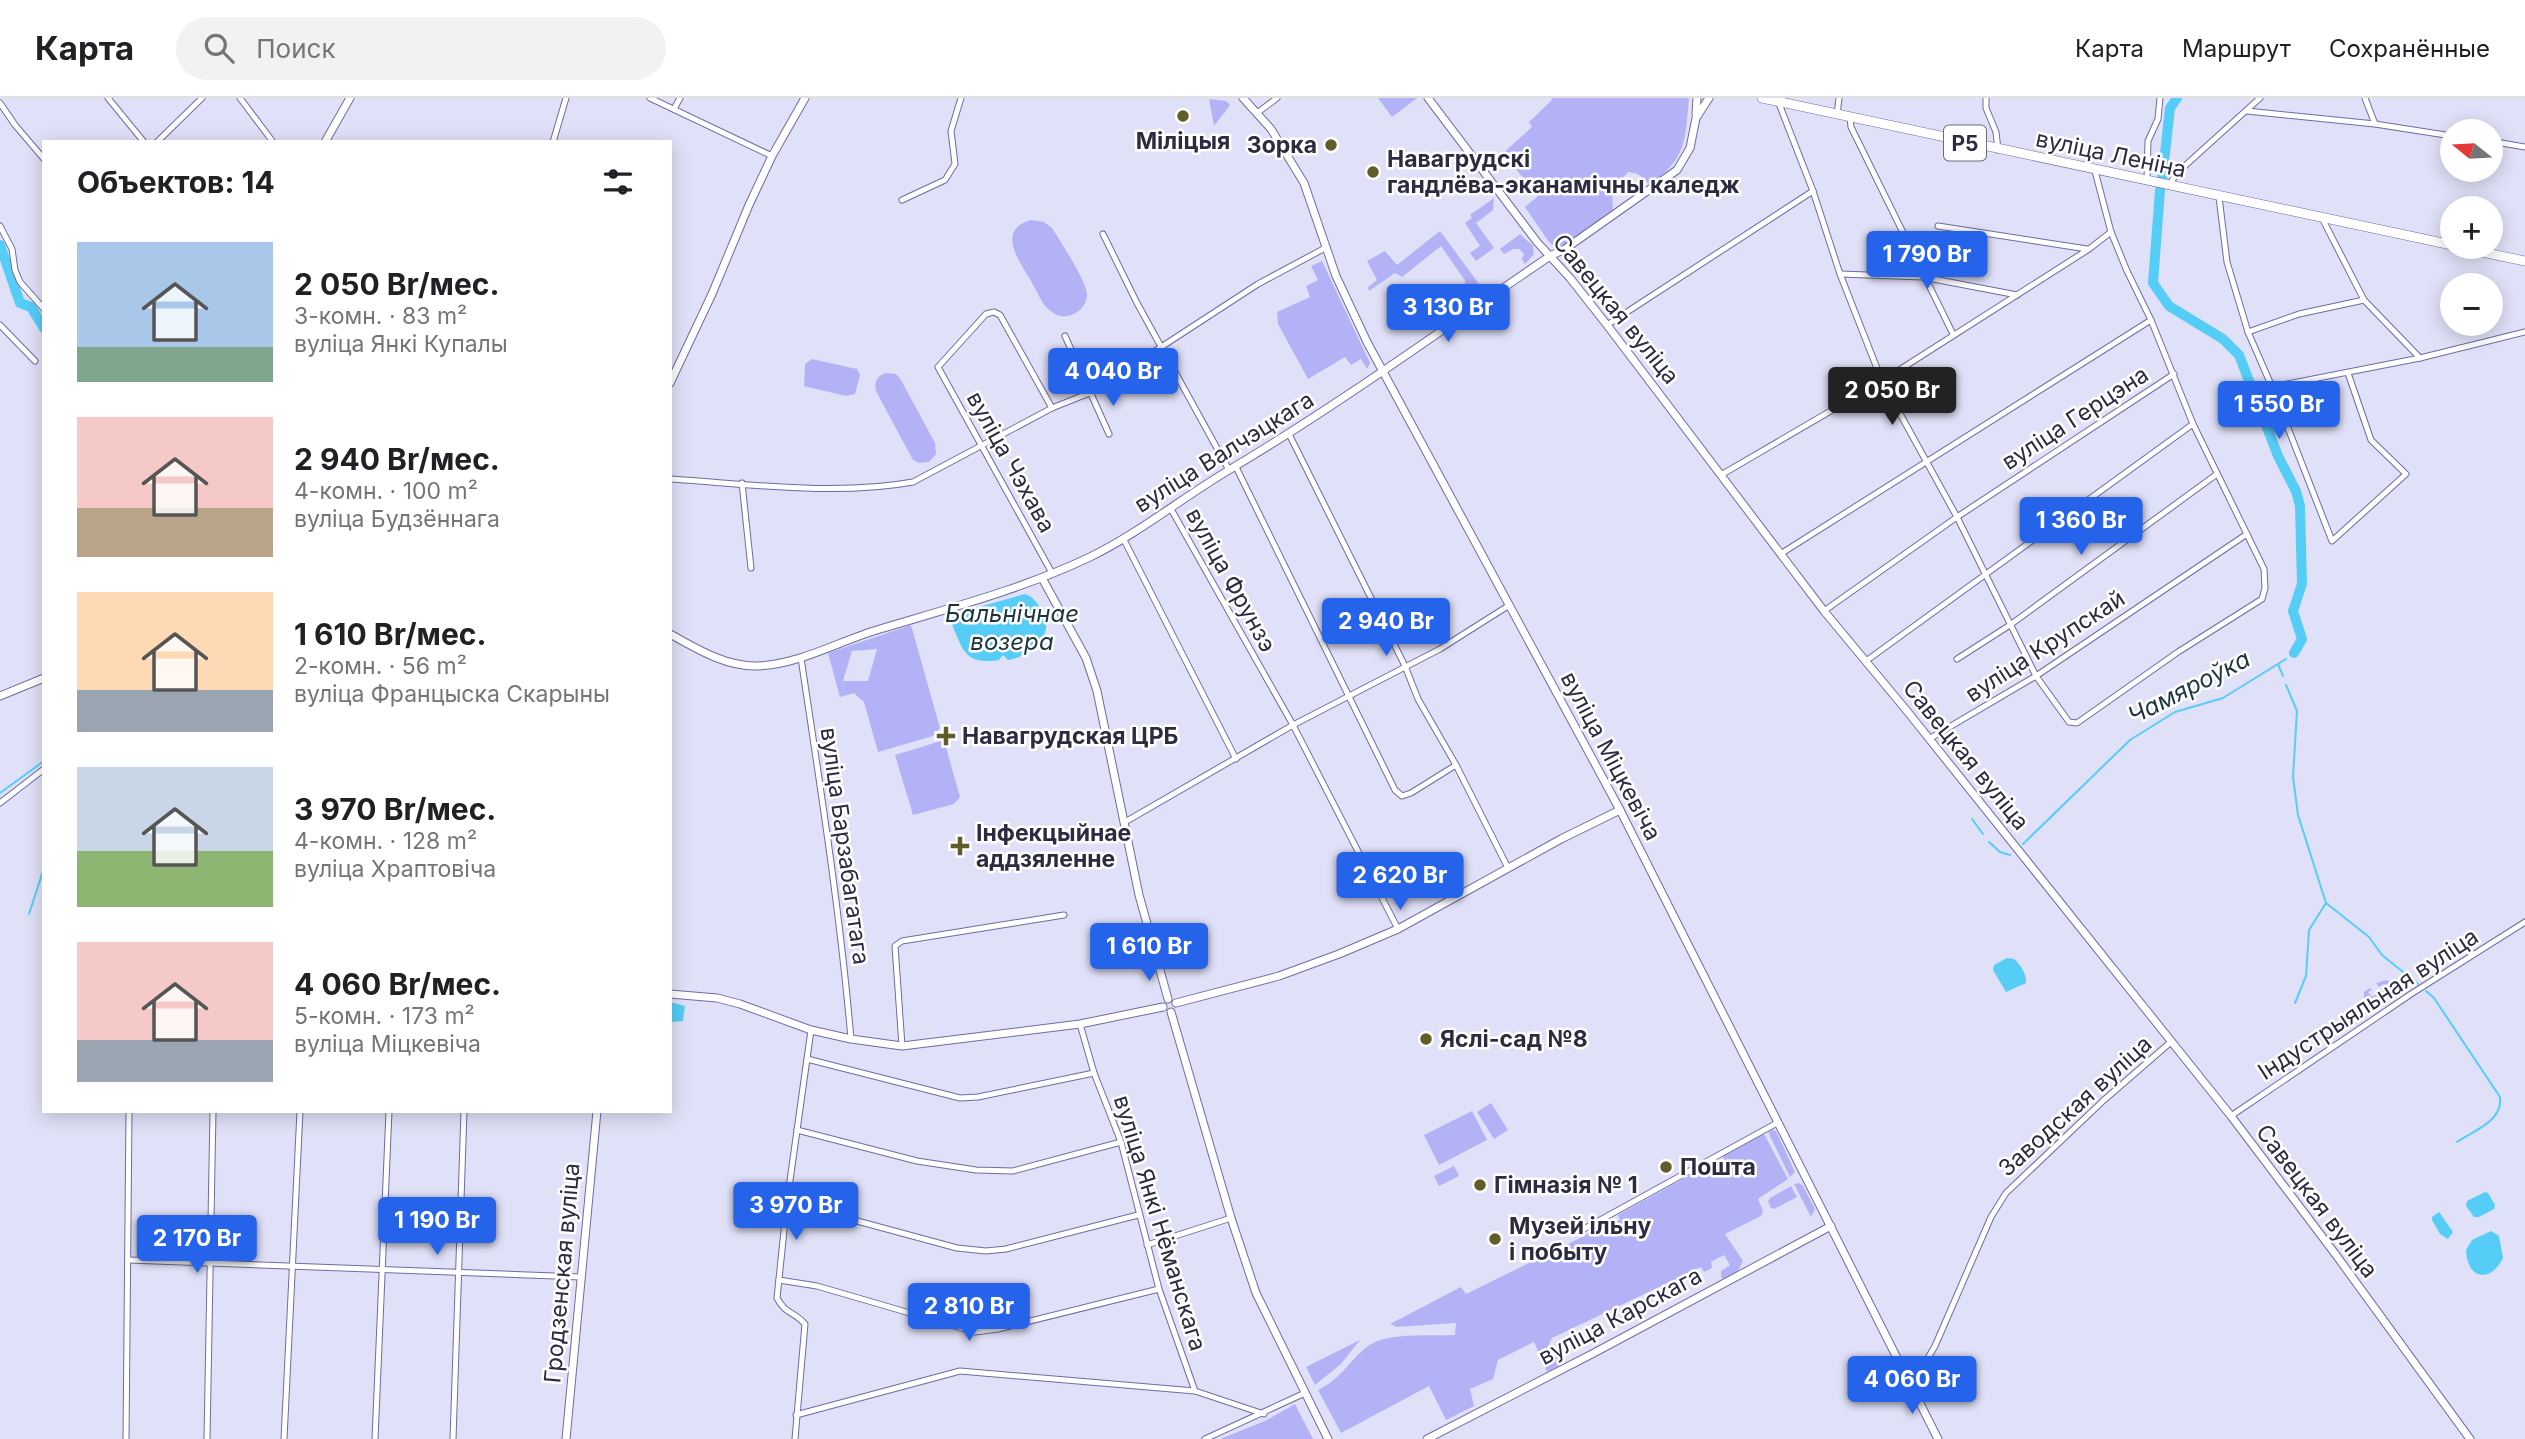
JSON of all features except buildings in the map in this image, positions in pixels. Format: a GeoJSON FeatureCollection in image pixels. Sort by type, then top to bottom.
{"type":"FeatureCollection","features":[{"type":"Feature","properties":{"kind":"main road","name":"вуліца Леніна"},"geometry":{"type":"LineString","coordinates":[[1762,98],[2168,187],[2440,243]]}},
{"type":"Feature","properties":{"kind":"main road"},"geometry":{"type":"LineString","coordinates":[[2503,256],[2525,261]]}},
{"type":"Feature","properties":{"kind":"street"},"geometry":{"type":"LineString","coordinates":[[108,98],[142,140]]}},
{"type":"Feature","properties":{"kind":"street"},"geometry":{"type":"LineString","coordinates":[[159,140],[202,98]]}},
{"type":"Feature","properties":{"kind":"street"},"geometry":{"type":"LineString","coordinates":[[240,98],[268,140]]}},
{"type":"Feature","properties":{"kind":"street"},"geometry":{"type":"LineString","coordinates":[[326,140],[350,98]]}},
{"type":"Feature","properties":{"kind":"street"},"geometry":{"type":"LineString","coordinates":[[553,140],[566,98]]}},
{"type":"Feature","properties":{"kind":"street"},"geometry":{"type":"LineString","coordinates":[[650,98],[772,156]]}},
{"type":"Feature","properties":{"kind":"street"},"geometry":{"type":"LineString","coordinates":[[674,109],[680,98]]}},
{"type":"Feature","properties":{"kind":"street"},"geometry":{"type":"LineString","coordinates":[[672,379],[772,156],[805,98]]}},
{"type":"Feature","properties":{"kind":"street"},"geometry":{"type":"LineString","coordinates":[[902,200],[945,180],[955,164],[951,131],[961,98]]}},
{"type":"Feature","properties":{"kind":"street","name":"вуліца Міцкевіча"},"geometry":{"type":"LineString","coordinates":[[1243,98],[1258,113],[1281,145],[1304,183],[1336,276],[1384,373],[1620,810],[1938,1439]]}},
{"type":"Feature","properties":{"kind":"street"},"geometry":{"type":"LineString","coordinates":[[1258,113],[1277,98]]}},
{"type":"Feature","properties":{"kind":"street","name":"Савецкая вуліца"},"geometry":{"type":"LineString","coordinates":[[1428,98],[1537,242],[1607,325],[1824,611],[2231,1116],[2470,1439]]}},
{"type":"Feature","properties":{"kind":"street"},"geometry":{"type":"LineString","coordinates":[[1696,118],[1697,98]]}},
{"type":"Feature","properties":{"kind":"street","name":"вуліца Валчэцкага"},"geometry":{"type":"LineString","coordinates":[[672,635],[704,653],[739,664],[758,666],[801,658],[874,630],[1042,578],[1090,557],[1171,509],[1384,373],[1676,170],[1690,148],[1696,118],[1709,98]]}},
{"type":"Feature","properties":{"kind":"street"},"geometry":{"type":"LineString","coordinates":[[1837,115],[1839,98]]}},
{"type":"Feature","properties":{"kind":"street"},"geometry":{"type":"LineString","coordinates":[[1986,98],[1986,108],[1996,132],[1998,150]]}},
{"type":"Feature","properties":{"kind":"street"},"geometry":{"type":"LineString","coordinates":[[2147,182],[2148,141],[2158,119],[2160,98]]}},
{"type":"Feature","properties":{"kind":"street"},"geometry":{"type":"LineString","coordinates":[[2168,187],[2178,172],[2260,98]]}},
{"type":"Feature","properties":{"kind":"street"},"geometry":{"type":"LineString","coordinates":[[2365,98],[2375,124]]}},
{"type":"Feature","properties":{"kind":"street"},"geometry":{"type":"LineString","coordinates":[[1778,101],[1813,191],[1840,274],[1882,381],[1957,517],[2036,676],[2069,722],[2077,723],[2178,652],[2262,599],[2265,588],[2264,569],[2193,424],[2112,232],[2095,171]]}},
{"type":"Feature","properties":{"kind":"street"},"geometry":{"type":"LineString","coordinates":[[0,103],[42,156]]}},
{"type":"Feature","properties":{"kind":"street"},"geometry":{"type":"LineString","coordinates":[[2247,111],[2375,124],[2440,134]]}},
{"type":"Feature","properties":{"kind":"street"},"geometry":{"type":"LineString","coordinates":[[1850,118],[1851,127],[1953,334]]}},
{"type":"Feature","properties":{"kind":"street"},"geometry":{"type":"LineString","coordinates":[[2503,143],[2525,147]]}},
{"type":"Feature","properties":{"kind":"street"},"geometry":{"type":"LineString","coordinates":[[1607,325],[1813,191]]}},
{"type":"Feature","properties":{"kind":"street"},"geometry":{"type":"LineString","coordinates":[[2219,197],[2227,262],[2248,332],[2332,541],[2406,474],[2371,440],[2348,373]]}},
{"type":"Feature","properties":{"kind":"street"},"geometry":{"type":"LineString","coordinates":[[2322,218],[2364,300],[2420,358]]}},
{"type":"Feature","properties":{"kind":"street"},"geometry":{"type":"LineString","coordinates":[[0,226],[12,249],[15,271],[20,282],[42,307]]}},
{"type":"Feature","properties":{"kind":"street"},"geometry":{"type":"LineString","coordinates":[[1938,226],[2089,249]]}},
{"type":"Feature","properties":{"kind":"street"},"geometry":{"type":"LineString","coordinates":[[1721,475],[1882,381],[2112,232]]}},
{"type":"Feature","properties":{"kind":"street"},"geometry":{"type":"LineString","coordinates":[[1103,234],[1161,346],[1232,469],[1395,790],[1402,796],[1411,793],[1456,765]]}},
{"type":"Feature","properties":{"kind":"street"},"geometry":{"type":"LineString","coordinates":[[672,479],[848,488],[894,486],[913,482],[1052,408],[1092,392],[1258,284],[1327,247]]}},
{"type":"Feature","properties":{"kind":"street"},"geometry":{"type":"LineString","coordinates":[[1840,274],[1923,277],[2017,295]]}},
{"type":"Feature","properties":{"kind":"street"},"geometry":{"type":"LineString","coordinates":[[2248,332],[2299,314],[2364,300]]}},
{"type":"Feature","properties":{"kind":"street","name":"вуліца Чэхава"},"geometry":{"type":"LineString","coordinates":[[1052,408],[1000,315],[994,312],[986,314],[938,367],[1052,573]]}},
{"type":"Feature","properties":{"kind":"street"},"geometry":{"type":"LineString","coordinates":[[1782,553],[2151,320]]}},
{"type":"Feature","properties":{"kind":"street"},"geometry":{"type":"LineString","coordinates":[[0,325],[35,361]]}},
{"type":"Feature","properties":{"kind":"street"},"geometry":{"type":"LineString","coordinates":[[2272,387],[2420,358],[2525,332]]}},
{"type":"Feature","properties":{"kind":"street"},"geometry":{"type":"LineString","coordinates":[[1065,336],[1109,433]]}},
{"type":"Feature","properties":{"kind":"street","name":"вуліца Герцэна"},"geometry":{"type":"LineString","coordinates":[[1824,611],[1957,517],[2174,374]]}},
{"type":"Feature","properties":{"kind":"street"},"geometry":{"type":"LineString","coordinates":[[1866,661],[2193,424]]}},
{"type":"Feature","properties":{"kind":"street"},"geometry":{"type":"LineString","coordinates":[[1289,434],[1405,666],[1418,699],[1456,765],[1508,868]]}},
{"type":"Feature","properties":{"kind":"street"},"geometry":{"type":"LineString","coordinates":[[1957,659],[2010,625],[2217,474]]}},
{"type":"Feature","properties":{"kind":"street"},"geometry":{"type":"LineString","coordinates":[[742,483],[751,568]]}},
{"type":"Feature","properties":{"kind":"street","name":"вуліца Фрунзэ"},"geometry":{"type":"LineString","coordinates":[[1171,509],[1293,725],[1398,929]]}},
{"type":"Feature","properties":{"kind":"street","name":"вуліца Крупскай"},"geometry":{"type":"LineString","coordinates":[[1929,739],[2036,676],[2247,534]]}},
{"type":"Feature","properties":{"kind":"street"},"geometry":{"type":"LineString","coordinates":[[1123,538],[1236,759]]}},
{"type":"Feature","properties":{"kind":"street"},"geometry":{"type":"LineString","coordinates":[[1042,578],[1086,658],[1097,691],[1139,895],[1176,1008],[1171,1012]]}},
{"type":"Feature","properties":{"kind":"street"},"geometry":{"type":"LineString","coordinates":[[1125,822],[1293,725],[1440,649],[1508,606]]}},
{"type":"Feature","properties":{"kind":"street","name":"вуліца Барзабагатага"},"geometry":{"type":"LineString","coordinates":[[801,658],[844,955],[850,1039]]}},
{"type":"Feature","properties":{"kind":"street"},"geometry":{"type":"LineString","coordinates":[[0,696],[42,679]]}},
{"type":"Feature","properties":{"kind":"street"},"geometry":{"type":"LineString","coordinates":[[0,803],[42,771]]}},
{"type":"Feature","properties":{"kind":"street"},"geometry":{"type":"LineString","coordinates":[[1163,1007],[1163,1003],[1279,976],[1398,929],[1620,810]]}},
{"type":"Feature","properties":{"kind":"street"},"geometry":{"type":"LineString","coordinates":[[902,1046],[895,946],[902,941],[1064,915]]}},
{"type":"Feature","properties":{"kind":"street","name":"Індустрыяльная вуліца"},"geometry":{"type":"LineString","coordinates":[[2231,1116],[2411,994],[2525,922]]}},
{"type":"Feature","properties":{"kind":"street"},"geometry":{"type":"LineString","coordinates":[[672,994],[718,998],[811,1030],[850,1039],[902,1046],[1080,1024],[1163,1007],[1171,1012],[1231,1218],[1256,1293],[1328,1439]]}},
{"type":"Feature","properties":{"kind":"street","name":"вуліца Янкі Нёманскага"},"geometry":{"type":"LineString","coordinates":[[1080,1024],[1094,1073],[1121,1142],[1159,1289],[1195,1391]]}},
{"type":"Feature","properties":{"kind":"street"},"geometry":{"type":"LineString","coordinates":[[794,1439],[805,1324],[799,1317],[783,1310],[776,1298],[811,1030]]}},
{"type":"Feature","properties":{"kind":"street","name":"Заводская вуліца"},"geometry":{"type":"LineString","coordinates":[[1912,1385],[1935,1346],[1991,1217],[2006,1193],[2104,1100],[2172,1041]]}},
{"type":"Feature","properties":{"kind":"street"},"geometry":{"type":"LineString","coordinates":[[807,1059],[960,1098],[978,1097],[1094,1073]]}},
{"type":"Feature","properties":{"kind":"street"},"geometry":{"type":"LineString","coordinates":[[126,1439],[129,1113]]}},
{"type":"Feature","properties":{"kind":"street"},"geometry":{"type":"LineString","coordinates":[[207,1439],[213,1113]]}},
{"type":"Feature","properties":{"kind":"street"},"geometry":{"type":"LineString","coordinates":[[284,1439],[300,1113]]}},
{"type":"Feature","properties":{"kind":"street"},"geometry":{"type":"LineString","coordinates":[[375,1439],[389,1113]]}},
{"type":"Feature","properties":{"kind":"street"},"geometry":{"type":"LineString","coordinates":[[453,1439],[464,1113]]}},
{"type":"Feature","properties":{"kind":"street","name":"Гродзенская вуліца"},"geometry":{"type":"LineString","coordinates":[[566,1439],[597,1113]]}},
{"type":"Feature","properties":{"kind":"street"},"geometry":{"type":"LineString","coordinates":[[1582,1230],[1777,1123]]}},
{"type":"Feature","properties":{"kind":"street"},"geometry":{"type":"LineString","coordinates":[[797,1130],[917,1161],[976,1171],[1013,1171],[1121,1142]]}},
{"type":"Feature","properties":{"kind":"street"},"geometry":{"type":"LineString","coordinates":[[787,1202],[957,1248],[986,1251],[1006,1250],[1139,1215]]}},
{"type":"Feature","properties":{"kind":"street"},"geometry":{"type":"LineString","coordinates":[[1147,1245],[1231,1218]]}},
{"type":"Feature","properties":{"kind":"street","name":"вуліца Карскага"},"geometry":{"type":"LineString","coordinates":[[1427,1439],[1831,1226]]}},
{"type":"Feature","properties":{"kind":"street"},"geometry":{"type":"LineString","coordinates":[[129,1260],[580,1277]]}},
{"type":"Feature","properties":{"kind":"street"},"geometry":{"type":"LineString","coordinates":[[779,1280],[817,1286],[975,1332],[998,1329],[1159,1289]]}},
{"type":"Feature","properties":{"kind":"street"},"geometry":{"type":"LineString","coordinates":[[796,1415],[960,1371],[1195,1391],[1264,1414]]}},
{"type":"Feature","properties":{"kind":"street"},"geometry":{"type":"LineString","coordinates":[[1205,1439],[1305,1394]]}},
{"type":"Feature","properties":{"kind":"shaded area"},"geometry":{"type":"Polygon","coordinates":[[[1378,98],[1417,98],[1392,117],[1378,98]]]}},
{"type":"Feature","properties":{"kind":"shaded area"},"geometry":{"type":"Polygon","coordinates":[[[1551,98],[1689,98],[1685,137],[1678,157],[1671,166],[1650,185],[1638,174],[1628,172],[1612,190],[1613,211],[1565,245],[1554,246],[1525,207],[1538,196],[1503,153],[1532,127],[1529,122],[1551,98]]]}},
{"type":"Feature","properties":{"kind":"shaded area"},"geometry":{"type":"Polygon","coordinates":[[[1209,99],[1226,101],[1230,105],[1214,126],[1209,99]]]}},
{"type":"Feature","properties":{"kind":"shaded area"},"geometry":{"type":"Polygon","coordinates":[[[1494,198],[1493,210],[1476,223],[1494,248],[1476,261],[1470,253],[1480,246],[1465,223],[1472,218],[1470,215],[1494,198]]]}},
{"type":"Feature","properties":{"kind":"shaded area"},"geometry":{"type":"Polygon","coordinates":[[[1031,220],[1044,222],[1052,228],[1086,288],[1084,306],[1075,314],[1063,316],[1048,309],[1017,256],[1012,239],[1014,231],[1031,220]]]}},
{"type":"Feature","properties":{"kind":"shaded area"},"geometry":{"type":"Polygon","coordinates":[[[1440,231],[1479,284],[1466,296],[1460,287],[1466,282],[1441,246],[1402,277],[1395,273],[1369,291],[1368,287],[1377,280],[1367,261],[1385,251],[1397,265],[1440,231]]]}},
{"type":"Feature","properties":{"kind":"shaded area"},"geometry":{"type":"Polygon","coordinates":[[[1520,234],[1533,246],[1534,254],[1525,264],[1522,259],[1524,254],[1519,249],[1504,254],[1500,249],[1520,234]]]}},
{"type":"Feature","properties":{"kind":"shaded area"},"geometry":{"type":"Polygon","coordinates":[[[1322,261],[1370,363],[1367,369],[1361,359],[1351,365],[1345,357],[1308,379],[1278,324],[1277,312],[1310,297],[1306,286],[1318,280],[1311,266],[1322,261]]]}},
{"type":"Feature","properties":{"kind":"shaded area"},"geometry":{"type":"Polygon","coordinates":[[[1414,313],[1439,314],[1439,318],[1423,325],[1412,322],[1411,316],[1414,313]]]}},
{"type":"Feature","properties":{"kind":"shaded area"},"geometry":{"type":"Polygon","coordinates":[[[812,359],[857,369],[860,375],[855,394],[846,396],[804,386],[805,364],[812,359]]]}},
{"type":"Feature","properties":{"kind":"shaded area"},"geometry":{"type":"Polygon","coordinates":[[[885,373],[896,374],[901,380],[935,443],[936,454],[929,462],[919,463],[913,460],[877,393],[876,381],[885,373]]]}},
{"type":"Feature","properties":{"kind":"shaded area"},"geometry":{"type":"Polygon","coordinates":[[[911,625],[940,728],[933,736],[878,752],[864,702],[854,693],[840,697],[828,653],[911,625]],[[877,649],[852,651],[843,681],[868,681],[877,649]]]}},
{"type":"Feature","properties":{"kind":"shaded area"},"geometry":{"type":"Polygon","coordinates":[[[944,740],[960,797],[954,804],[913,815],[895,755],[944,740]]]}},
{"type":"Feature","properties":{"kind":"shaded area"},"geometry":{"type":"Polygon","coordinates":[[[2387,980],[2402,990],[2371,1008],[2364,992],[2370,988],[2372,990],[2368,992],[2372,997],[2387,987],[2384,984],[2379,987],[2376,983],[2387,980]]]}},
{"type":"Feature","properties":{"kind":"shaded area"},"geometry":{"type":"Polygon","coordinates":[[[1491,1103],[1508,1130],[1494,1139],[1477,1112],[1491,1103]]]}},
{"type":"Feature","properties":{"kind":"shaded area"},"geometry":{"type":"Polygon","coordinates":[[[1472,1111],[1487,1140],[1439,1165],[1424,1135],[1472,1111]]]}},
{"type":"Feature","properties":{"kind":"shaded area"},"geometry":{"type":"Polygon","coordinates":[[[1776,1131],[1795,1172],[1790,1177],[1768,1132],[1776,1131]]]}},
{"type":"Feature","properties":{"kind":"shaded area"},"geometry":{"type":"Polygon","coordinates":[[[1764,1134],[1788,1179],[1758,1199],[1763,1211],[1761,1216],[1725,1234],[1743,1261],[1738,1271],[1724,1279],[1721,1277],[1721,1271],[1730,1265],[1724,1255],[1711,1262],[1712,1268],[1704,1272],[1701,1267],[1552,1338],[1546,1350],[1561,1359],[1562,1364],[1547,1372],[1534,1342],[1498,1360],[1493,1379],[1470,1389],[1474,1406],[1446,1420],[1429,1386],[1341,1433],[1318,1390],[1334,1380],[1361,1352],[1376,1342],[1409,1336],[1455,1335],[1456,1323],[1397,1327],[1390,1324],[1461,1287],[1466,1294],[1584,1236],[1595,1228],[1599,1231],[1620,1220],[1618,1215],[1705,1167],[1708,1171],[1724,1160],[1723,1156],[1764,1134]]]}},
{"type":"Feature","properties":{"kind":"shaded area"},"geometry":{"type":"Polygon","coordinates":[[[1454,1166],[1459,1176],[1439,1186],[1434,1176],[1454,1166]]]}},
{"type":"Feature","properties":{"kind":"shaded area"},"geometry":{"type":"Polygon","coordinates":[[[1799,1183],[1815,1209],[1811,1217],[1794,1184],[1799,1183]]]}},
{"type":"Feature","properties":{"kind":"shaded area"},"geometry":{"type":"Polygon","coordinates":[[[1791,1186],[1797,1197],[1771,1208],[1768,1201],[1770,1198],[1791,1186]]]}},
{"type":"Feature","properties":{"kind":"shaded area"},"geometry":{"type":"Polygon","coordinates":[[[1360,1340],[1341,1364],[1315,1385],[1306,1367],[1360,1340]]]}},
{"type":"Feature","properties":{"kind":"shaded area"},"geometry":{"type":"Polygon","coordinates":[[[1295,1404],[1313,1439],[1220,1439],[1265,1421],[1295,1404]]]}},
{"type":"Feature","properties":{"kind":"water","name":"Бальнічнае возера"},"geometry":{"type":"Polygon","coordinates":[[[1025,594],[1036,602],[1045,618],[1044,635],[1034,649],[1008,660],[1003,655],[999,660],[978,660],[966,653],[951,622],[954,614],[1025,594]]]}},
{"type":"Feature","properties":{"kind":"water"},"geometry":{"type":"Polygon","coordinates":[[[2007,958],[2014,959],[2021,966],[2026,983],[2006,992],[1993,970],[1994,965],[2007,958]]]}},
{"type":"Feature","properties":{"kind":"water"},"geometry":{"type":"Polygon","coordinates":[[[672,1003],[685,1006],[683,1021],[672,1022],[672,1003]]]}},
{"type":"Feature","properties":{"kind":"water"},"geometry":{"type":"Polygon","coordinates":[[[2485,1192],[2495,1205],[2494,1209],[2474,1217],[2466,1206],[2467,1201],[2485,1192]]]}},
{"type":"Feature","properties":{"kind":"water"},"geometry":{"type":"Polygon","coordinates":[[[2439,1212],[2453,1232],[2448,1239],[2440,1234],[2432,1220],[2439,1212]]]}},
{"type":"Feature","properties":{"kind":"water"},"geometry":{"type":"Polygon","coordinates":[[[2491,1231],[2499,1236],[2503,1258],[2492,1272],[2480,1275],[2470,1267],[2466,1250],[2472,1240],[2491,1231]]]}},
{"type":"Feature","properties":{"kind":"waterway","name":"Чамяроўка"},"geometry":{"type":"LineString","coordinates":[[2162,180],[2170,108],[2177,98]]}},
{"type":"Feature","properties":{"kind":"waterway","name":"Чамяроўка"},"geometry":{"type":"LineString","coordinates":[[2160,190],[2153,283],[2169,306],[2223,339],[2239,355],[2278,456],[2296,491],[2300,506],[2302,584],[2293,611],[2302,639],[2294,653]]}},
{"type":"Feature","properties":{"kind":"waterway"},"geometry":{"type":"LineString","coordinates":[[0,245],[20,303],[31,307],[42,325]]}},
{"type":"Feature","properties":{"kind":"waterway","name":"Чамяроўка"},"geometry":{"type":"LineString","coordinates":[[2023,844],[2130,740],[2175,712],[2223,698],[2286,659]]}},
{"type":"Feature","properties":{"kind":"waterway"},"geometry":{"type":"LineString","coordinates":[[2278,664],[2283,676]]}},
{"type":"Feature","properties":{"kind":"waterway"},"geometry":{"type":"LineString","coordinates":[[2286,685],[2297,711],[2293,777],[2298,815],[2326,903],[2369,937],[2382,955],[2418,984]]}},
{"type":"Feature","properties":{"kind":"waterway"},"geometry":{"type":"LineString","coordinates":[[0,793],[42,762]]}},
{"type":"Feature","properties":{"kind":"waterway","name":"Чамяроўка"},"geometry":{"type":"LineString","coordinates":[[1972,819],[1983,834]]}},
{"type":"Feature","properties":{"kind":"waterway","name":"Чамяроўка"},"geometry":{"type":"LineString","coordinates":[[1989,842],[2000,852],[2010,855]]}},
{"type":"Feature","properties":{"kind":"waterway"},"geometry":{"type":"LineString","coordinates":[[29,914],[42,874]]}},
{"type":"Feature","properties":{"kind":"waterway"},"geometry":{"type":"LineString","coordinates":[[2295,1003],[2306,976],[2309,930],[2326,903]]}},
{"type":"Feature","properties":{"kind":"waterway"},"geometry":{"type":"LineString","coordinates":[[2426,991],[2434,998],[2500,1097],[2500,1105],[2492,1119],[2457,1142]]}},
{"type":"Feature","properties":{"kind":"place","name":"Міліцыя"},"geometry":{"type":"Point","coordinates":[1183,116]}},
{"type":"Feature","properties":{"kind":"place","name":"Зорка"},"geometry":{"type":"Point","coordinates":[1331,145]}},
{"type":"Feature","properties":{"kind":"place","name":"Навагрудскі гандлёва-эканамічны каледж"},"geometry":{"type":"Point","coordinates":[1373,172]}},
{"type":"Feature","properties":{"kind":"place","name":"Навагрудская ЦРБ"},"geometry":{"type":"Point","coordinates":[946,736]}},
{"type":"Feature","properties":{"kind":"place","name":"Інфекцыйнае аддзяленне"},"geometry":{"type":"Point","coordinates":[960,846]}},
{"type":"Feature","properties":{"kind":"place","name":"Яслі-сад №8"},"geometry":{"type":"Point","coordinates":[1426,1039]}},
{"type":"Feature","properties":{"kind":"place","name":"Пошта"},"geometry":{"type":"Point","coordinates":[1666,1167]}},
{"type":"Feature","properties":{"kind":"place","name":"Гімназія № 1"},"geometry":{"type":"Point","coordinates":[1480,1185]}},
{"type":"Feature","properties":{"kind":"place","name":"Музей ільну і побыту"},"geometry":{"type":"Point","coordinates":[1495,1239]}}]}
